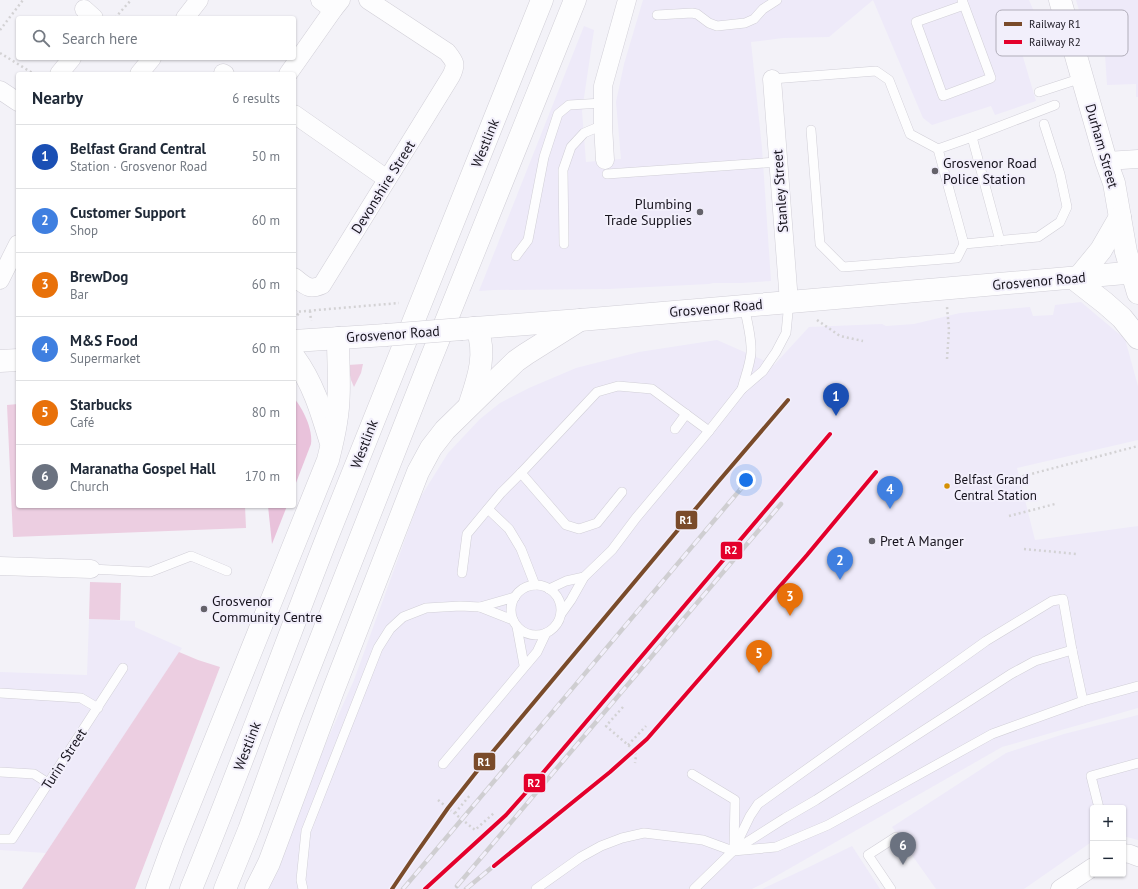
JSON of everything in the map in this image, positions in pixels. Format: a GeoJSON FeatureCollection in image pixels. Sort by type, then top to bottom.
{"type":"FeatureCollection","features":[{"type":"Feature","properties":{"kind":"main road","name":"Westlink"},"geometry":{"type":"LineString","coordinates":[[191,889],[390,378],[542,0]]}},
{"type":"Feature","properties":{"kind":"main road"},"geometry":{"type":"LineString","coordinates":[[225,889],[249,830],[290,717],[388,467],[575,0]]}},
{"type":"Feature","properties":{"kind":"main road","name":"Durham Street"},"geometry":{"type":"LineString","coordinates":[[1060,0],[1063,10]]}},
{"type":"Feature","properties":{"kind":"main road","name":"Durham Street"},"geometry":{"type":"LineString","coordinates":[[1076,56],[1106,161],[1114,183],[1126,252],[1136,279]]}},
{"type":"Feature","properties":{"kind":"main road"},"geometry":{"type":"LineString","coordinates":[[1120,217],[1102,250],[1075,278],[1116,313],[1138,338]]}},
{"type":"Feature","properties":{"kind":"main road","name":"Grosvenor Road"},"geometry":{"type":"LineString","coordinates":[[296,341],[580,320],[1075,278],[1136,279]]}},
{"type":"Feature","properties":{"kind":"main road"},"geometry":{"type":"LineString","coordinates":[[256,889],[269,863],[333,691],[418,472],[431,448],[445,430],[516,361],[580,320]]}},
{"type":"Feature","properties":{"kind":"main road"},"geometry":{"type":"LineString","coordinates":[[468,328],[477,329],[480,336],[482,351],[480,371],[469,406]]}},
{"type":"Feature","properties":{"kind":"main road"},"geometry":{"type":"LineString","coordinates":[[157,889],[176,837],[328,460],[336,422],[338,400],[338,338]]}},
{"type":"Feature","properties":{"kind":"main road"},"geometry":{"type":"LineString","coordinates":[[0,361],[16,360]]}},
{"type":"Feature","properties":{"kind":"main road"},"geometry":{"type":"LineString","coordinates":[[296,360],[305,372],[320,404],[332,445]]}},
{"type":"Feature","properties":{"kind":"street"},"geometry":{"type":"LineString","coordinates":[[187,16],[200,0]]}},
{"type":"Feature","properties":{"kind":"street","name":"Devonshire Street"},"geometry":{"type":"LineString","coordinates":[[296,278],[308,287],[314,288],[322,285],[451,76],[455,67],[453,60],[447,52],[368,0]]}},
{"type":"Feature","properties":{"kind":"street"},"geometry":{"type":"LineString","coordinates":[[606,167],[603,125],[603,86],[627,0]]}},
{"type":"Feature","properties":{"kind":"street"},"geometry":{"type":"LineString","coordinates":[[289,72],[331,3]]}},
{"type":"Feature","properties":{"kind":"street"},"geometry":{"type":"LineString","coordinates":[[62,72],[70,60]]}},
{"type":"Feature","properties":{"kind":"street"},"geometry":{"type":"LineString","coordinates":[[141,72],[150,60]]}},
{"type":"Feature","properties":{"kind":"street","name":"Stanley Street"},"geometry":{"type":"LineString","coordinates":[[772,80],[789,302]]}},
{"type":"Feature","properties":{"kind":"street"},"geometry":{"type":"LineString","coordinates":[[0,90],[16,101]]}},
{"type":"Feature","properties":{"kind":"street"},"geometry":{"type":"LineString","coordinates":[[296,115],[387,180]]}},
{"type":"Feature","properties":{"kind":"street"},"geometry":{"type":"LineString","coordinates":[[1106,161],[1138,159]]}},
{"type":"Feature","properties":{"kind":"street"},"geometry":{"type":"LineString","coordinates":[[0,280],[16,248]]}},
{"type":"Feature","properties":{"kind":"street"},"geometry":{"type":"LineString","coordinates":[[0,566],[91,569]]}},
{"type":"Feature","properties":{"kind":"street"},"geometry":{"type":"LineString","coordinates":[[1126,854],[1138,857]]}},
{"type":"Feature","properties":{"kind":"street"},"geometry":{"type":"LineString","coordinates":[[1060,889],[1090,869]]}},
{"type":"Feature","properties":{"kind":"lane"},"geometry":{"type":"LineString","coordinates":[[657,15],[692,13],[697,14],[709,23],[717,26],[745,23],[754,19],[763,9],[778,0]]}},
{"type":"Feature","properties":{"kind":"lane"},"geometry":{"type":"LineString","coordinates":[[963,2],[991,78],[943,96],[916,22],[963,2]]}},
{"type":"Feature","properties":{"kind":"lane"},"geometry":{"type":"LineString","coordinates":[[772,80],[876,71],[889,80],[910,134],[938,149],[964,244],[957,258],[843,267],[820,244],[811,130]]}},
{"type":"Feature","properties":{"kind":"lane"},"geometry":{"type":"LineString","coordinates":[[1039,92],[1082,78]]}},
{"type":"Feature","properties":{"kind":"lane"},"geometry":{"type":"LineString","coordinates":[[516,256],[528,240],[544,157],[558,114],[569,105],[603,103]]}},
{"type":"Feature","properties":{"kind":"lane"},"geometry":{"type":"LineString","coordinates":[[938,149],[1055,106]]}},
{"type":"Feature","properties":{"kind":"lane"},"geometry":{"type":"LineString","coordinates":[[964,244],[1038,236],[1060,222],[1068,207],[1060,174],[1044,124]]}},
{"type":"Feature","properties":{"kind":"lane"},"geometry":{"type":"LineString","coordinates":[[564,244],[563,170],[571,147],[584,133],[603,125]]}},
{"type":"Feature","properties":{"kind":"lane"},"geometry":{"type":"LineString","coordinates":[[972,137],[1000,241]]}},
{"type":"Feature","properties":{"kind":"lane"},"geometry":{"type":"LineString","coordinates":[[606,167],[778,162]]}},
{"type":"Feature","properties":{"kind":"lane"},"geometry":{"type":"LineString","coordinates":[[480,607],[515,624],[524,632],[531,635],[546,633],[554,628],[584,577],[612,550],[636,518],[742,389],[763,371],[776,352],[786,333],[789,302]]}},
{"type":"Feature","properties":{"kind":"lane"},"geometry":{"type":"LineString","coordinates":[[742,389],[749,366],[751,352],[744,306]]}},
{"type":"Feature","properties":{"kind":"lane"},"geometry":{"type":"LineString","coordinates":[[462,573],[467,534],[501,493],[597,392],[618,386],[652,388],[709,431]]}},
{"type":"Feature","properties":{"kind":"lane"},"geometry":{"type":"LineString","coordinates":[[675,429],[686,414]]}},
{"type":"Feature","properties":{"kind":"lane"},"geometry":{"type":"LineString","coordinates":[[521,473],[566,525],[580,529],[597,523],[622,492]]}},
{"type":"Feature","properties":{"kind":"lane"},"geometry":{"type":"LineString","coordinates":[[488,509],[509,529],[521,549],[535,585]]}},
{"type":"Feature","properties":{"kind":"lane"},"geometry":{"type":"LineString","coordinates":[[91,569],[150,572],[191,556],[227,571]]}},
{"type":"Feature","properties":{"kind":"lane"},"geometry":{"type":"LineString","coordinates":[[549,589],[566,581],[584,577]]}},
{"type":"Feature","properties":{"kind":"lane"},"geometry":{"type":"LineString","coordinates":[[524,666],[511,612],[515,597],[520,591],[527,587],[535,585],[542,586],[555,594],[559,600],[561,614]]}},
{"type":"Feature","properties":{"kind":"lane"},"geometry":{"type":"LineString","coordinates":[[303,889],[301,880],[306,831],[378,648],[390,629],[403,617],[426,608],[460,606],[480,607],[515,597]]}},
{"type":"Feature","properties":{"kind":"lane"},"geometry":{"type":"LineString","coordinates":[[734,851],[750,816],[758,804],[986,641],[1052,601],[1063,599],[1072,650],[1084,701]]}},
{"type":"Feature","properties":{"kind":"lane"},"geometry":{"type":"LineString","coordinates":[[443,764],[537,652],[546,633]]}},
{"type":"Feature","properties":{"kind":"lane"},"geometry":{"type":"LineString","coordinates":[[694,889],[734,851],[1011,674],[1035,662],[1072,650]]}},
{"type":"Feature","properties":{"kind":"lane","name":"Turin Street"},"geometry":{"type":"LineString","coordinates":[[0,839],[12,840],[124,668]]}},
{"type":"Feature","properties":{"kind":"lane"},"geometry":{"type":"LineString","coordinates":[[536,889],[581,857],[601,846],[622,838],[644,833],[704,840],[734,851],[776,847],[828,825],[992,734],[1084,701],[1138,686]]}},
{"type":"Feature","properties":{"kind":"lane"},"geometry":{"type":"LineString","coordinates":[[0,693],[80,698],[98,708]]}},
{"type":"Feature","properties":{"kind":"lane"},"geometry":{"type":"LineString","coordinates":[[1098,805],[1091,776],[1138,763]]}},
{"type":"Feature","properties":{"kind":"lane"},"geometry":{"type":"LineString","coordinates":[[0,772],[34,774],[48,783]]}},
{"type":"Feature","properties":{"kind":"lane"},"geometry":{"type":"LineString","coordinates":[[692,774],[736,800],[734,851]]}},
{"type":"Feature","properties":{"kind":"lane"},"geometry":{"type":"LineString","coordinates":[[891,889],[868,855],[896,837]]}},
{"type":"Feature","properties":{"kind":"path"},"geometry":{"type":"LineString","coordinates":[[0,30],[23,0]]}},
{"type":"Feature","properties":{"kind":"path"},"geometry":{"type":"LineString","coordinates":[[117,16],[131,0]]}},
{"type":"Feature","properties":{"kind":"path"},"geometry":{"type":"LineString","coordinates":[[0,53],[31,72]]}},
{"type":"Feature","properties":{"kind":"path"},"geometry":{"type":"LineString","coordinates":[[296,312],[399,303]]}},
{"type":"Feature","properties":{"kind":"path"},"geometry":{"type":"LineString","coordinates":[[946,359],[949,330],[948,307]]}},
{"type":"Feature","properties":{"kind":"path"},"geometry":{"type":"LineString","coordinates":[[296,317],[300,312]]}},
{"type":"Feature","properties":{"kind":"path"},"geometry":{"type":"LineString","coordinates":[[817,320],[840,336],[863,341]]}},
{"type":"Feature","properties":{"kind":"path"},"geometry":{"type":"LineString","coordinates":[[1008,480],[1138,446]]}},
{"type":"Feature","properties":{"kind":"path"},"geometry":{"type":"LineString","coordinates":[[1009,516],[1055,504]]}},
{"type":"Feature","properties":{"kind":"path"},"geometry":{"type":"LineString","coordinates":[[1024,549],[1077,554]]}},
{"type":"Feature","properties":{"kind":"path"},"geometry":{"type":"LineString","coordinates":[[623,707],[606,726],[634,750],[636,756],[635,763]]}},
{"type":"Feature","properties":{"kind":"path"},"geometry":{"type":"LineString","coordinates":[[628,745],[646,726]]}},
{"type":"Feature","properties":{"kind":"path"},"geometry":{"type":"LineString","coordinates":[[455,814],[470,794]]}},
{"type":"Feature","properties":{"kind":"path"},"geometry":{"type":"LineString","coordinates":[[438,800],[475,830],[494,813]]}},
{"type":"Feature","properties":{"kind":"shaded area"},"geometry":{"type":"Polygon","coordinates":[[[643,0],[873,0],[829,37],[783,38],[751,42],[762,148],[771,281],[609,289],[479,291],[584,26],[594,30],[582,111],[586,162],[621,159],[616,102],[624,64],[643,0]]]}},
{"type":"Feature","properties":{"kind":"shaded area"},"geometry":{"type":"Polygon","coordinates":[[[873,0],[1029,0],[1033,10],[996,10],[996,56],[1023,56],[1036,101],[995,115],[991,106],[932,125],[923,118],[873,0]]]}},
{"type":"Feature","properties":{"kind":"shaded area"},"geometry":{"type":"Polygon","coordinates":[[[1076,0],[1138,0],[1138,97],[1136,97],[1136,84],[1107,85],[1105,56],[1128,56],[1128,10],[1079,10],[1076,0]]]}},
{"type":"Feature","properties":{"kind":"shaded area"},"geometry":{"type":"Polygon","coordinates":[[[1081,302],[1125,339],[1138,386],[1138,440],[1017,468],[1035,540],[1138,526],[1138,708],[1002,747],[752,889],[261,889],[354,680],[420,498],[448,453],[480,419],[500,403],[529,388],[576,368],[639,352],[717,340],[774,365],[809,327],[914,324],[960,313],[1030,307],[1033,316],[1053,315],[1055,305],[1081,302]]]}},
{"type":"Feature","properties":{"kind":"shaded area"},"geometry":{"type":"Polygon","coordinates":[[[363,364],[361,373],[354,387],[348,365],[363,364]]]}},
{"type":"Feature","properties":{"kind":"shaded area"},"geometry":{"type":"Polygon","coordinates":[[[296,401],[307,420],[311,444],[296,483],[296,401]]]}},
{"type":"Feature","properties":{"kind":"shaded area"},"geometry":{"type":"Polygon","coordinates":[[[16,404],[16,508],[245,508],[246,528],[13,537],[7,405],[16,404]]]}},
{"type":"Feature","properties":{"kind":"shaded area"},"geometry":{"type":"Polygon","coordinates":[[[268,508],[286,508],[272,544],[268,508]]]}},
{"type":"Feature","properties":{"kind":"shaded area"},"geometry":{"type":"Polygon","coordinates":[[[90,582],[121,583],[120,620],[89,619],[90,582]]]}},
{"type":"Feature","properties":{"kind":"shaded area"},"geometry":{"type":"Polygon","coordinates":[[[89,619],[135,621],[135,627],[182,648],[46,853],[0,850],[0,672],[87,675],[89,619]]]}},
{"type":"Feature","properties":{"kind":"shaded area"},"geometry":{"type":"Polygon","coordinates":[[[179,652],[220,667],[135,889],[22,889],[179,652]]]}},
{"type":"Feature","properties":{"kind":"shaded area"},"geometry":{"type":"Polygon","coordinates":[[[1138,715],[1138,840],[1126,837],[1126,805],[1090,805],[1090,843],[1024,889],[936,889],[892,827],[1006,753],[1064,734],[1138,715]]]}},
{"type":"Feature","properties":{"kind":"shaded area"},"geometry":{"type":"Polygon","coordinates":[[[852,846],[880,889],[762,889],[807,868],[852,846]]]}},
{"type":"Feature","properties":{"kind":"railway"},"geometry":{"type":"LineString","coordinates":[[392,889],[448,808],[485,761],[733,464]]}},
{"type":"Feature","properties":{"kind":"railway"},"geometry":{"type":"LineString","coordinates":[[403,889],[750,478]]}},
{"type":"Feature","properties":{"kind":"railway"},"geometry":{"type":"LineString","coordinates":[[457,886],[781,504]]}},
{"type":"Feature","properties":{"kind":"railway"},"geometry":{"type":"LineString","coordinates":[[466,889],[610,772],[647,739],[821,537]]}},
{"type":"Feature","properties":{"kind":"rail line","name":"R1"},"geometry":{"type":"LineString","coordinates":[[392,889],[448,808],[485,761],[788,400]]}},
{"type":"Feature","properties":{"kind":"rail line","name":"R2"},"geometry":{"type":"LineString","coordinates":[[425,889],[506,815],[830,434]]}},
{"type":"Feature","properties":{"kind":"rail line","name":"R2"},"geometry":{"type":"LineString","coordinates":[[494,866],[610,772],[647,739],[807,555],[876,472]]}},
{"type":"Feature","properties":{"kind":"place","name":"Grosvenor Road Police Station"},"geometry":{"type":"Point","coordinates":[935,171]}},
{"type":"Feature","properties":{"kind":"place","name":"Plumbing Trade Supplies"},"geometry":{"type":"Point","coordinates":[700,212]}},
{"type":"Feature","properties":{"kind":"place","name":"Belfast Grand Central"},"geometry":{"type":"Point","coordinates":[836,416]}},
{"type":"Feature","properties":{"kind":"place","name":"Belfast Grand Central Station"},"geometry":{"type":"Point","coordinates":[947,486]}},
{"type":"Feature","properties":{"kind":"place","name":"M&S Food"},"geometry":{"type":"Point","coordinates":[890,509]}},
{"type":"Feature","properties":{"kind":"place","name":"Pret A Manger"},"geometry":{"type":"Point","coordinates":[872,541]}},
{"type":"Feature","properties":{"kind":"place","name":"Customer Support"},"geometry":{"type":"Point","coordinates":[840,580]}},
{"type":"Feature","properties":{"kind":"place","name":"Grosvenor Community Centre"},"geometry":{"type":"Point","coordinates":[204,609]}},
{"type":"Feature","properties":{"kind":"place","name":"BrewDog"},"geometry":{"type":"Point","coordinates":[790,616]}},
{"type":"Feature","properties":{"kind":"place","name":"Starbucks"},"geometry":{"type":"Point","coordinates":[759,673]}},
{"type":"Feature","properties":{"kind":"place","name":"Maranatha Gospel Hall"},"geometry":{"type":"Point","coordinates":[903,865]}}]}
